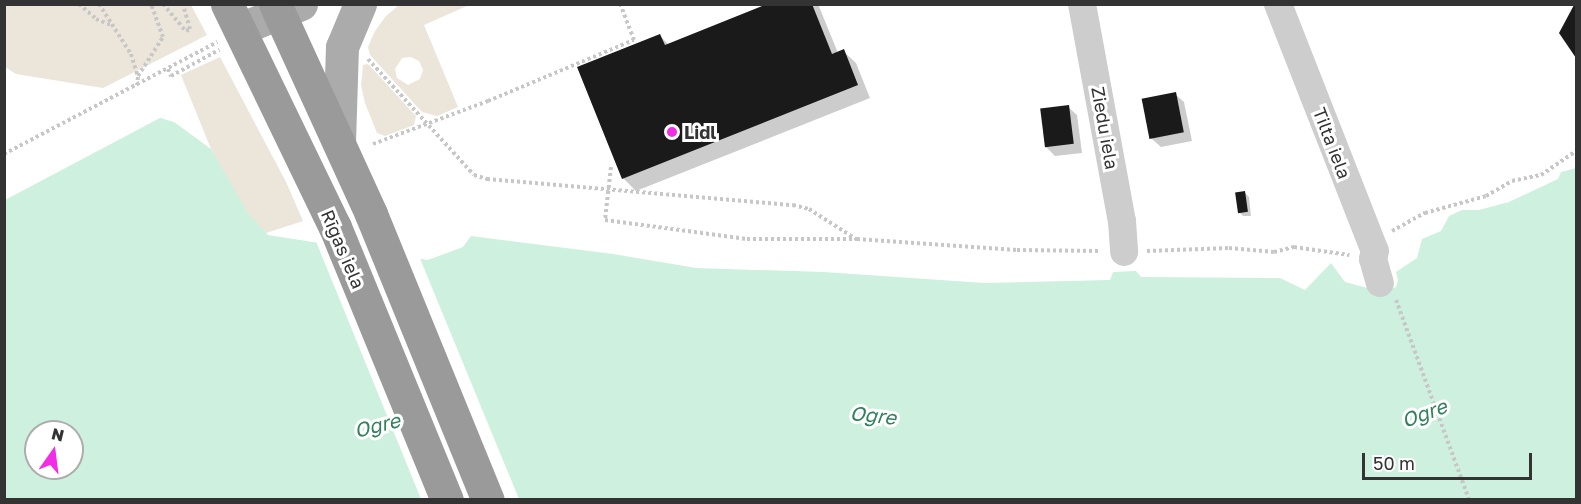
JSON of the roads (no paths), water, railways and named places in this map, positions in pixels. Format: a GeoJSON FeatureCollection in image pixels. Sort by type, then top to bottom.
{"type":"FeatureCollection","features":[{"type":"Feature","properties":{"kind":"highway"},"geometry":{"type":"LineString","coordinates":[[285,7],[488,500]]}},
{"type":"Feature","properties":{"kind":"highway","name":"Rīgas iela"},"geometry":{"type":"LineString","coordinates":[[226,31],[335,227],[447,500]]}},
{"type":"Feature","properties":{"kind":"main road"},"geometry":{"type":"LineString","coordinates":[[339,142],[342,47],[360,4]]}},
{"type":"Feature","properties":{"kind":"main road"},"geometry":{"type":"LineString","coordinates":[[226,31],[285,7]]}},
{"type":"Feature","properties":{"kind":"street","name":"Ziedu iela"},"geometry":{"type":"LineString","coordinates":[[1082,4],[1122,221],[1124,252]]}},
{"type":"Feature","properties":{"kind":"street","name":"Tilta iela"},"geometry":{"type":"LineString","coordinates":[[1278,4],[1375,251],[1373,259],[1387,290]]}},
{"type":"Feature","properties":{"kind":"water","name":"Ogre"},"geometry":{"type":"Polygon","coordinates":[[[160,118],[174,122],[211,149],[248,213],[268,235],[428,260],[463,247],[471,236],[613,254],[696,268],[824,272],[984,283],[1110,280],[1113,272],[1136,271],[1141,277],[1280,278],[1305,290],[1331,263],[1345,282],[1383,292],[1396,287],[1398,280],[1396,272],[1417,258],[1422,239],[1441,231],[1449,216],[1462,210],[1479,210],[1509,202],[1558,179],[1561,172],[1576,168],[1576,499],[5,500],[5,200],[160,118]]]}},
{"type":"Feature","properties":{"kind":"place","name":"Lidl"},"geometry":{"type":"Point","coordinates":[672,132]}}]}
